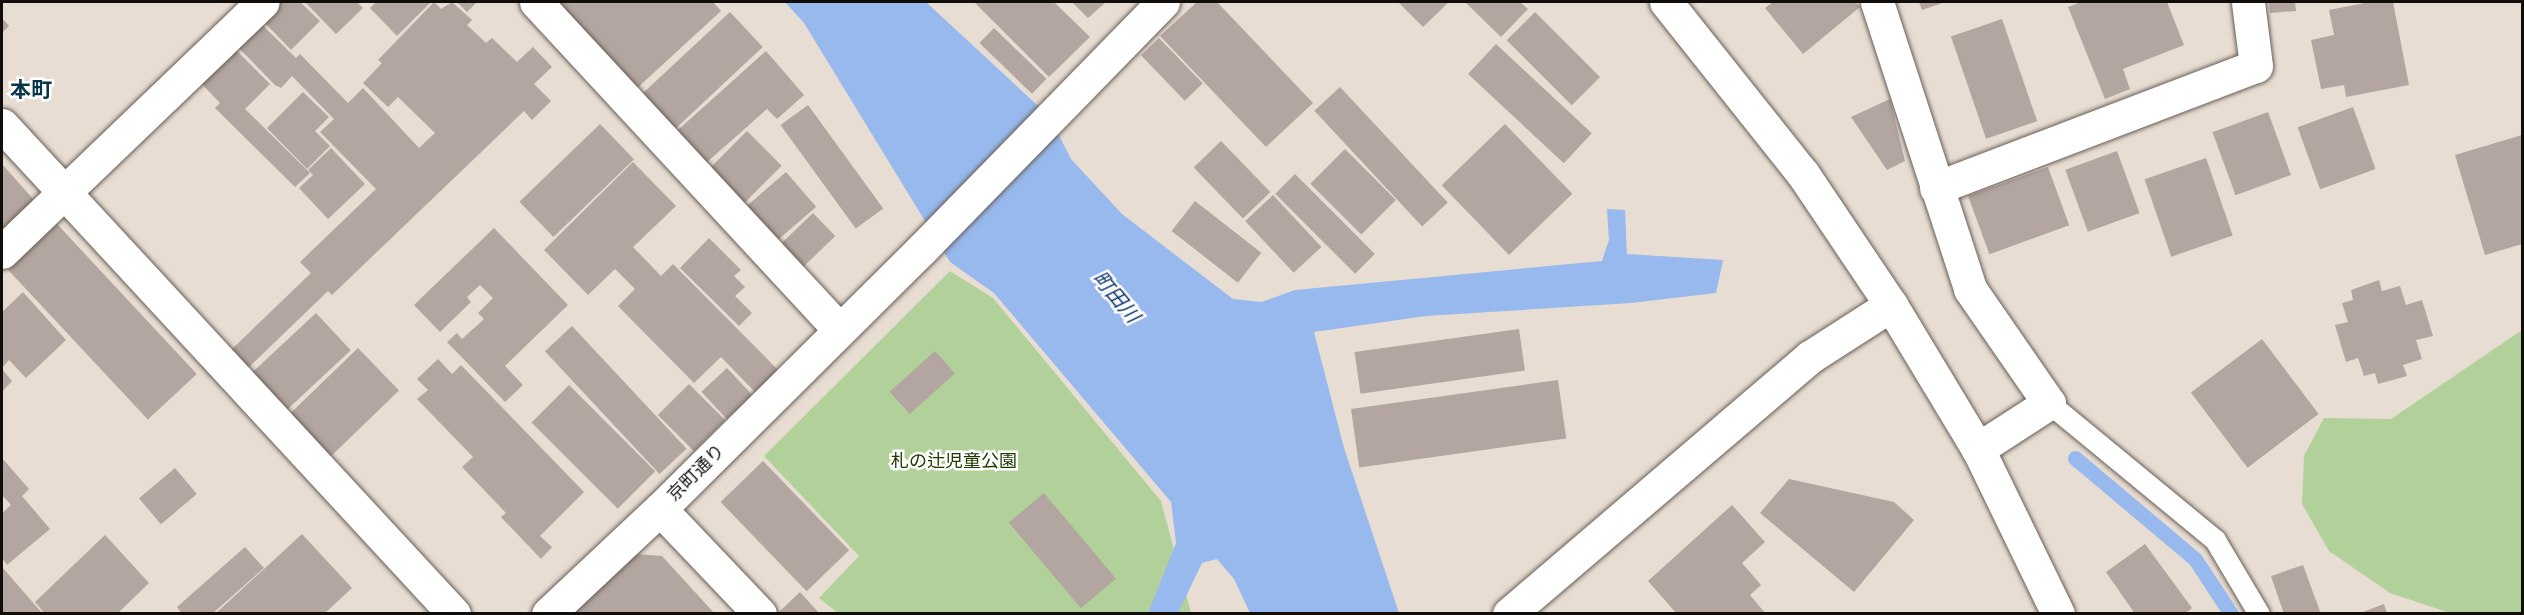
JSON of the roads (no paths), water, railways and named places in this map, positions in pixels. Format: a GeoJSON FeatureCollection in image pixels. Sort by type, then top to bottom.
{"type":"FeatureCollection","features":[{"type":"Feature","properties":{"kind":"street"},"geometry":{"type":"LineString","coordinates":[[2,252],[263,2]]}},
{"type":"Feature","properties":{"kind":"street"},"geometry":{"type":"LineString","coordinates":[[536,2],[839,329]]}},
{"type":"Feature","properties":{"kind":"street","name":"京町通り"},"geometry":{"type":"LineString","coordinates":[[548,614],[660,509],[922,249],[1049,116],[1163,2]]}},
{"type":"Feature","properties":{"kind":"street"},"geometry":{"type":"LineString","coordinates":[[1666,2],[1803,174],[1891,305],[1978,449],[2058,614]]}},
{"type":"Feature","properties":{"kind":"street"},"geometry":{"type":"LineString","coordinates":[[1877,2],[1970,289],[2049,403],[1978,449]]}},
{"type":"Feature","properties":{"kind":"street"},"geometry":{"type":"LineString","coordinates":[[1936,188],[2256,66],[2248,2]]}},
{"type":"Feature","properties":{"kind":"street"},"geometry":{"type":"LineString","coordinates":[[2,125],[454,614]]}},
{"type":"Feature","properties":{"kind":"street"},"geometry":{"type":"LineString","coordinates":[[1509,614],[1810,357],[1891,305]]}},
{"type":"Feature","properties":{"kind":"street"},"geometry":{"type":"LineString","coordinates":[[660,509],[760,614]]}},
{"type":"Feature","properties":{"kind":"lane"},"geometry":{"type":"LineString","coordinates":[[2049,403],[2216,540],[2259,614]]}},
{"type":"Feature","properties":{"kind":"water","name":"町田川"},"geometry":{"type":"Polygon","coordinates":[[[785,2],[926,2],[1049,116],[1071,159],[1122,214],[1233,299],[1262,302],[1295,290],[1602,261],[1609,240],[1607,209],[1625,210],[1627,254],[1723,260],[1716,293],[1631,303],[1426,316],[1314,332],[1344,448],[1399,613],[1250,613],[1234,579],[1217,559],[1202,563],[1178,613],[1148,613],[1176,543],[1171,502],[994,293],[950,262],[804,23],[785,2]]]}},
{"type":"Feature","properties":{"kind":"waterway"},"geometry":{"type":"LineString","coordinates":[[2075,458],[2195,559],[2231,614]]}},
{"type":"Feature","properties":{"kind":"district","name":"本町"},"geometry":{"type":"Point","coordinates":[31,90]}},
{"type":"Feature","properties":{"kind":"park label","name":"札の辻児童公園"},"geometry":{"type":"Point","coordinates":[954,461]}}]}
